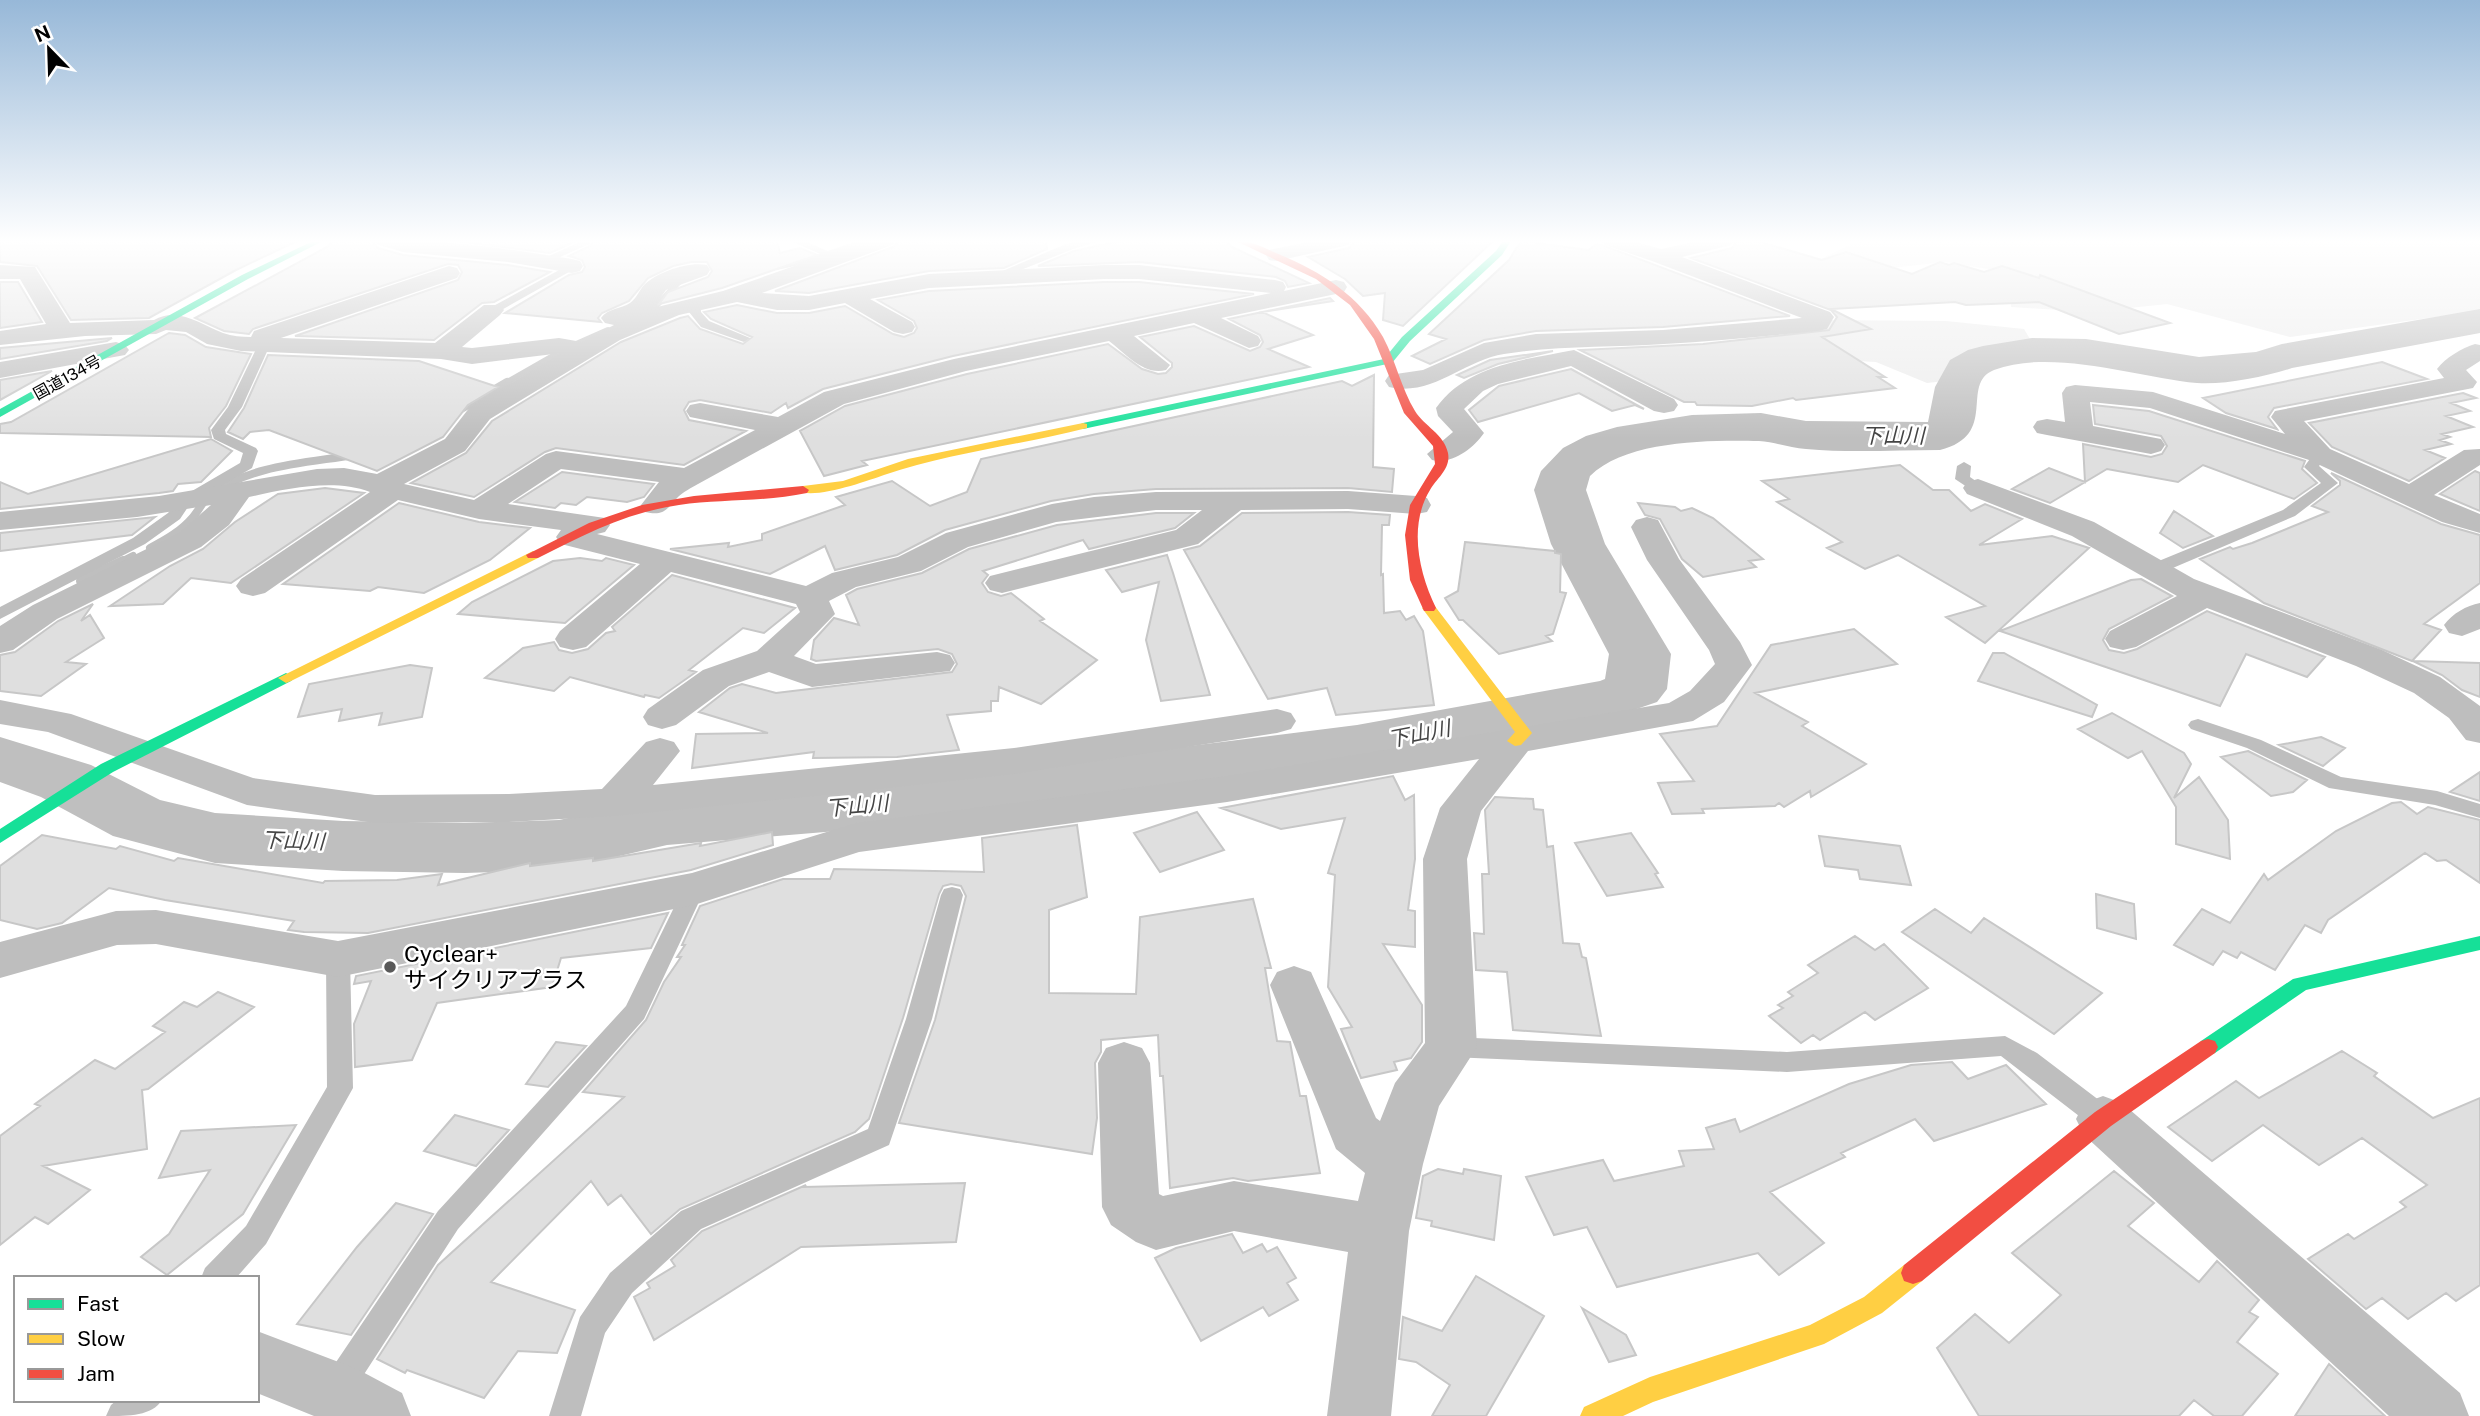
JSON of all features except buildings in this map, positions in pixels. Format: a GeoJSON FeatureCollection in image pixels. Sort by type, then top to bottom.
{"type":"FeatureCollection","features":[{"type":"Feature","properties":{"kind":"main road","name":"国道134号"},"geometry":{"type":"LineString","coordinates":[[0,414],[192,307]]}},
{"type":"Feature","properties":{"kind":"main road"},"geometry":{"type":"LineString","coordinates":[[1357,307],[1374,328],[1410,413],[1434,437],[1442,454],[1440,469],[1416,505],[1412,527],[1415,577],[1426,603],[1513,723]]}},
{"type":"Feature","properties":{"kind":"main road"},"geometry":{"type":"LineString","coordinates":[[1393,371],[1406,340],[1441,307]]}},
{"type":"Feature","properties":{"kind":"main road"},"geometry":{"type":"LineString","coordinates":[[0,836],[122,760],[583,531],[656,505],[845,484],[908,463],[1393,371]]}},
{"type":"Feature","properties":{"kind":"main road"},"geometry":{"type":"LineString","coordinates":[[1593,1416],[1650,1390],[1815,1335],[1873,1305],[2103,1119],[2300,984],[2480,943]]}},
{"type":"Feature","properties":{"kind":"street"},"geometry":{"type":"LineString","coordinates":[[48,307],[58,324],[54,331]]}},
{"type":"Feature","properties":{"kind":"street"},"geometry":{"type":"LineString","coordinates":[[253,344],[343,307]]}},
{"type":"Feature","properties":{"kind":"street"},"geometry":{"type":"LineString","coordinates":[[571,347],[570,335],[640,307]]}},
{"type":"Feature","properties":{"kind":"street"},"geometry":{"type":"LineString","coordinates":[[0,338],[54,331],[192,325],[216,339],[253,344],[441,351],[472,356],[571,347],[611,335],[680,307]]}},
{"type":"Feature","properties":{"kind":"street"},"geometry":{"type":"LineString","coordinates":[[868,307],[903,327]]}},
{"type":"Feature","properties":{"kind":"street"},"geometry":{"type":"LineString","coordinates":[[656,505],[669,489],[688,477],[834,398],[963,364],[1241,307]]}},
{"type":"Feature","properties":{"kind":"street"},"geometry":{"type":"LineString","coordinates":[[1393,371],[1429,377],[1456,363],[1504,346],[1536,341],[1723,333],[1818,324],[1822,317],[1794,307]]}},
{"type":"Feature","properties":{"kind":"street"},"geometry":{"type":"LineString","coordinates":[[441,351],[492,310]]}},
{"type":"Feature","properties":{"kind":"street"},"geometry":{"type":"LineString","coordinates":[[1198,316],[1249,341]]}},
{"type":"Feature","properties":{"kind":"street"},"geometry":{"type":"LineString","coordinates":[[1113,332],[1157,365]]}},
{"type":"Feature","properties":{"kind":"street"},"geometry":{"type":"LineString","coordinates":[[253,586],[387,487],[455,445],[480,413],[571,347]]}},
{"type":"Feature","properties":{"kind":"street"},"geometry":{"type":"LineString","coordinates":[[0,370],[116,350]]}},
{"type":"Feature","properties":{"kind":"street"},"geometry":{"type":"LineString","coordinates":[[2320,455],[2285,417],[2464,382],[2450,369],[2475,352],[2480,353]]}},
{"type":"Feature","properties":{"kind":"street"},"geometry":{"type":"LineString","coordinates":[[1442,454],[1470,433],[1452,416],[1450,408],[1458,396],[1474,384],[1574,358],[1664,405]]}},
{"type":"Feature","properties":{"kind":"street"},"geometry":{"type":"LineString","coordinates":[[2080,433],[2075,393],[2153,400],[2320,455],[2480,524]]}},
{"type":"Feature","properties":{"kind":"street"},"geometry":{"type":"LineString","coordinates":[[700,411],[780,426]]}},
{"type":"Feature","properties":{"kind":"street"},"geometry":{"type":"LineString","coordinates":[[2048,427],[2151,445]]}},
{"type":"Feature","properties":{"kind":"street"},"geometry":{"type":"LineString","coordinates":[[2411,496],[2474,456]]}},
{"type":"Feature","properties":{"kind":"street"},"geometry":{"type":"LineString","coordinates":[[479,510],[556,460],[688,477]]}},
{"type":"Feature","properties":{"kind":"street"},"geometry":{"type":"LineString","coordinates":[[0,521],[91,513],[324,477],[387,487],[479,510],[583,531],[662,562],[810,597],[844,580],[909,564],[957,540],[1052,513],[1156,501],[1348,500],[1416,505]]}},
{"type":"Feature","properties":{"kind":"street"},"geometry":{"type":"LineString","coordinates":[[1971,477],[2083,529],[2182,586],[2369,658],[2427,685],[2463,710],[2480,731]]}},
{"type":"Feature","properties":{"kind":"street"},"geometry":{"type":"LineString","coordinates":[[0,642],[45,612],[190,540],[218,518],[210,496]]}},
{"type":"Feature","properties":{"kind":"street"},"geometry":{"type":"LineString","coordinates":[[1003,583],[1186,537],[1232,502]]}},
{"type":"Feature","properties":{"kind":"street"},"geometry":{"type":"LineString","coordinates":[[0,960],[66,944],[116,928],[156,928],[338,959],[694,888],[856,838],[1227,789],[1513,723],[1679,713],[1701,703],[1717,689],[1734,665],[1727,650],[1663,560],[1647,527]]}},
{"type":"Feature","properties":{"kind":"street"},"geometry":{"type":"LineString","coordinates":[[573,639],[662,562]]}},
{"type":"Feature","properties":{"kind":"street"},"geometry":{"type":"LineString","coordinates":[[2123,639],[2205,595]]}},
{"type":"Feature","properties":{"kind":"street"},"geometry":{"type":"LineString","coordinates":[[614,802],[661,734],[716,678],[770,659],[818,614],[810,597]]}},
{"type":"Feature","properties":{"kind":"street"},"geometry":{"type":"LineString","coordinates":[[770,659],[812,676],[937,663]]}},
{"type":"Feature","properties":{"kind":"street"},"geometry":{"type":"LineString","coordinates":[[0,712],[57,722],[122,760],[247,791],[375,809],[509,808],[614,802],[1014,761],[1277,721]]}},
{"type":"Feature","properties":{"kind":"street"},"geometry":{"type":"LineString","coordinates":[[1359,1416],[1380,1231],[1395,1164],[1414,1098],[1451,1047],[1445,859],[1461,808],[1513,723]]}},
{"type":"Feature","properties":{"kind":"street"},"geometry":{"type":"LineString","coordinates":[[1294,985],[1355,1133],[1395,1164]]}},
{"type":"Feature","properties":{"kind":"street"},"geometry":{"type":"LineString","coordinates":[[1124,1063],[1131,1208],[1156,1224],[1234,1206],[1380,1231]]}},
{"type":"Feature","properties":{"kind":"street"},"geometry":{"type":"LineString","coordinates":[[2103,1119],[2437,1416]]}},
{"type":"Feature","properties":{"kind":"street"},"geometry":{"type":"LineString","coordinates":[[259,1363],[357,1404]]}},
{"type":"Feature","properties":{"kind":"lane"},"geometry":{"type":"LineString","coordinates":[[492,310],[497,307]]}},
{"type":"Feature","properties":{"kind":"lane"},"geometry":{"type":"LineString","coordinates":[[696,307],[695,312],[705,324],[744,338]]}},
{"type":"Feature","properties":{"kind":"lane"},"geometry":{"type":"LineString","coordinates":[[0,614],[139,541],[174,516],[210,496],[215,481],[247,465],[251,451],[219,436],[218,430],[235,407],[253,344]]}},
{"type":"Feature","properties":{"kind":"lane"},"geometry":{"type":"LineString","coordinates":[[2155,569],[2289,513],[2330,483],[2311,467],[2320,455]]}},
{"type":"Feature","properties":{"kind":"lane"},"geometry":{"type":"LineString","coordinates":[[2198,725],[2254,744],[2336,783],[2437,798],[2480,811]]}},
{"type":"Feature","properties":{"kind":"lane"},"geometry":{"type":"LineString","coordinates":[[357,1404],[448,1220],[635,1012],[694,888]]}},
{"type":"Feature","properties":{"kind":"lane"},"geometry":{"type":"LineString","coordinates":[[565,1416],[591,1327],[621,1283],[691,1220],[879,1137],[919,1019],[952,895]]}},
{"type":"Feature","properties":{"kind":"lane"},"geometry":{"type":"LineString","coordinates":[[218,1276],[256,1235],[340,1088],[338,959]]}},
{"type":"Feature","properties":{"kind":"lane"},"geometry":{"type":"LineString","coordinates":[[1451,1047],[1787,1062],[2005,1046],[2028,1060],[2103,1119]]}},
{"type":"Feature","properties":{"kind":"lane"},"geometry":{"type":"LineString","coordinates":[[122,1416],[143,1402]]}},
{"type":"Feature","properties":{"kind":"shaded area"},"geometry":{"type":"Polygon","coordinates":[[[2012,307],[2138,307],[2091,312],[2012,307]]]}},
{"type":"Feature","properties":{"kind":"shaded area"},"geometry":{"type":"Polygon","coordinates":[[[2178,307],[2480,307],[2480,311],[2290,337],[2178,307]]]}},
{"type":"Feature","properties":{"kind":"shaded area"},"geometry":{"type":"Polygon","coordinates":[[[1821,320],[1946,321],[2024,329],[2030,339],[1972,374],[1953,380],[1927,383],[1876,362],[1800,358],[1771,329],[1821,320]]]}},
{"type":"Feature","properties":{"kind":"waterway"},"geometry":{"type":"LineString","coordinates":[[645,313],[654,307]]}},
{"type":"Feature","properties":{"kind":"waterway","name":"下山川"},"geometry":{"type":"LineString","coordinates":[[0,758],[66,781],[138,819],[215,838],[343,846],[465,848],[559,845],[667,821],[957,798],[1112,780],[1357,746],[1616,697],[1635,689],[1640,654],[1578,544],[1560,490],[1566,471],[1580,458],[1603,446],[1634,437],[1692,429],[1761,427],[1806,435],[1940,436],[1950,428],[1957,387],[1965,369],[1983,359],[2032,351],[2086,352],[2199,370],[2262,364],[2282,357],[2480,321]]}},
{"type":"Feature","properties":{"kind":"waterway"},"geometry":{"type":"LineString","coordinates":[[504,384],[565,349],[608,330]]}},
{"type":"Feature","properties":{"kind":"waterway"},"geometry":{"type":"LineString","coordinates":[[456,412],[507,382]]}},
{"type":"Feature","properties":{"kind":"waterway"},"geometry":{"type":"LineString","coordinates":[[150,548],[184,526],[210,495],[243,477],[279,467],[354,455]]}},
{"type":"Feature","properties":{"kind":"waterway"},"geometry":{"type":"LineString","coordinates":[[123,561],[133,556]]}},
{"type":"Feature","properties":{"kind":"waterway"},"geometry":{"type":"LineString","coordinates":[[81,581],[123,561]]}},
{"type":"Feature","properties":{"kind":"waterway"},"geometry":{"type":"LineString","coordinates":[[119,563],[123,561]]}},
{"type":"Feature","properties":{"kind":"traffic: fast"},"geometry":{"type":"LineString","coordinates":[[0,414],[191,307]]}},
{"type":"Feature","properties":{"kind":"traffic: fast"},"geometry":{"type":"LineString","coordinates":[[1083,426],[1388,361],[1406,339],[1441,307]]}},
{"type":"Feature","properties":{"kind":"traffic: fast"},"geometry":{"type":"LineString","coordinates":[[0,837],[107,768],[286,678]]}},
{"type":"Feature","properties":{"kind":"traffic: fast"},"geometry":{"type":"LineString","coordinates":[[2208,1047],[2300,984],[2480,943]]}},
{"type":"Feature","properties":{"kind":"traffic: slow"},"geometry":{"type":"LineString","coordinates":[[803,490],[845,484],[908,463],[1083,426]]}},
{"type":"Feature","properties":{"kind":"traffic: slow"},"geometry":{"type":"LineString","coordinates":[[286,678],[533,555]]}},
{"type":"Feature","properties":{"kind":"traffic: slow"},"geometry":{"type":"LineString","coordinates":[[1429,608],[1524,733],[1515,741]]}},
{"type":"Feature","properties":{"kind":"traffic: slow"},"geometry":{"type":"LineString","coordinates":[[1593,1416],[1650,1390],[1815,1335],[1873,1305],[1913,1273]]}},
{"type":"Feature","properties":{"kind":"traffic: jam"},"geometry":{"type":"LineString","coordinates":[[1356,307],[1379,339],[1410,413],[1435,440],[1442,452],[1441,464],[1417,505],[1411,535],[1413,566],[1429,608]]}},
{"type":"Feature","properties":{"kind":"traffic: jam"},"geometry":{"type":"LineString","coordinates":[[533,555],[594,526],[658,505],[803,490]]}},
{"type":"Feature","properties":{"kind":"traffic: jam"},"geometry":{"type":"LineString","coordinates":[[1913,1273],[2103,1119],[2208,1047]]}},
{"type":"Feature","properties":{"kind":"place","name":"Cyclear+ サイクリアプラス"},"geometry":{"type":"Point","coordinates":[390,967]}}]}
